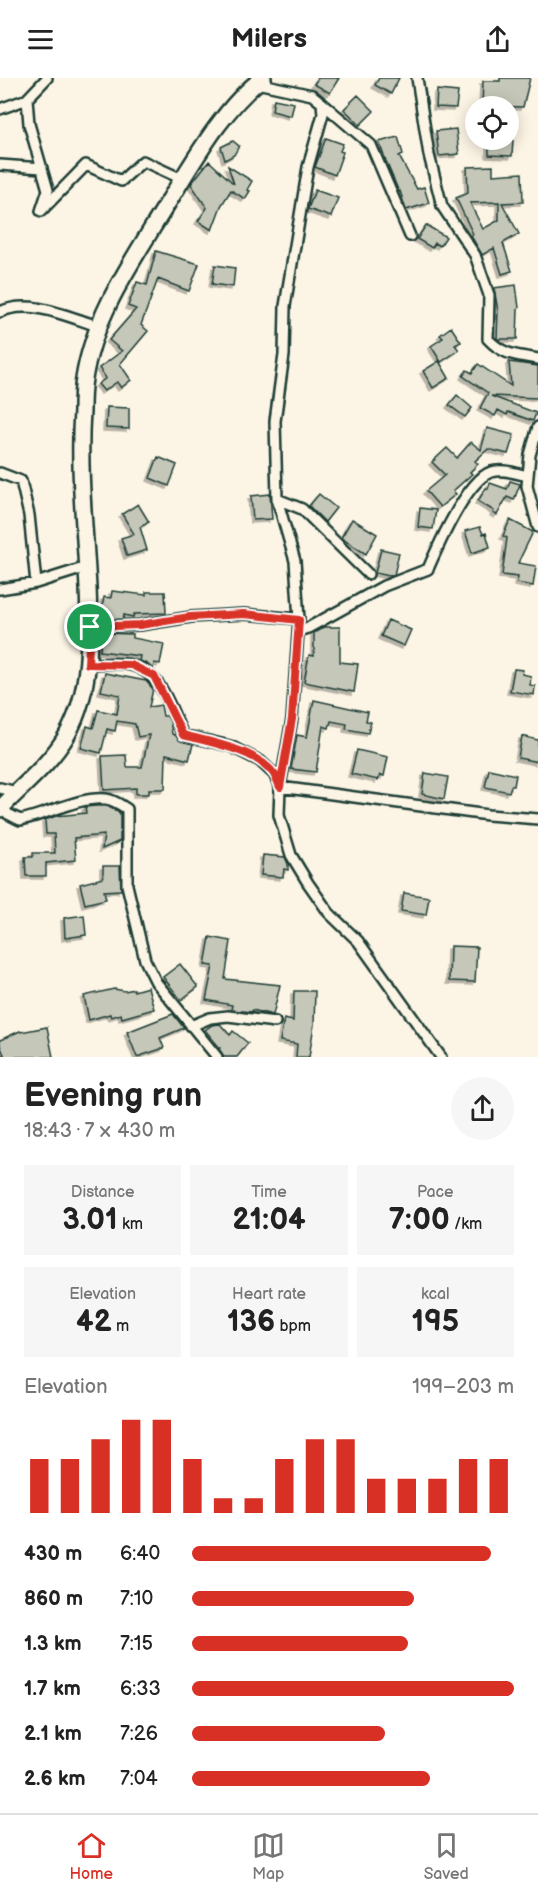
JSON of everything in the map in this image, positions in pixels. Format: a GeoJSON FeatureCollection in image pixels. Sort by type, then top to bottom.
{"type":"FeatureCollection","features":[{"type":"Feature","properties":{"kind":"main road"},"geometry":{"type":"LineString","coordinates":[[1,808],[48,761],[66,736],[77,715],[84,690],[90,627],[80,443],[84,379],[98,327],[118,285],[182,179],[241,96],[260,80]]}},
{"type":"Feature","properties":{"kind":"street"},"geometry":{"type":"LineString","coordinates":[[0,109],[27,99],[47,78]]}},
{"type":"Feature","properties":{"kind":"street"},"geometry":{"type":"LineString","coordinates":[[417,78],[429,154],[442,206],[475,255],[489,295],[488,339],[508,354],[538,359]]}},
{"type":"Feature","properties":{"kind":"street"},"geometry":{"type":"LineString","coordinates":[[260,80],[312,95],[371,145],[410,236]]}},
{"type":"Feature","properties":{"kind":"street"},"geometry":{"type":"LineString","coordinates":[[27,99],[29,124],[48,190],[41,211],[86,165],[121,181],[143,161],[182,179]]}},
{"type":"Feature","properties":{"kind":"street"},"geometry":{"type":"LineString","coordinates":[[322,103],[323,114],[308,167],[285,306],[284,355],[275,422],[277,499],[295,561],[299,620],[292,719],[280,787],[279,815],[291,855],[329,913],[358,941],[441,1057]]}},
{"type":"Feature","properties":{"kind":"street"},"geometry":{"type":"LineString","coordinates":[[0,165],[42,168]]}},
{"type":"Feature","properties":{"kind":"street"},"geometry":{"type":"LineString","coordinates":[[0,312],[10,307],[46,310],[98,327]]}},
{"type":"Feature","properties":{"kind":"street"},"geometry":{"type":"LineString","coordinates":[[538,429],[530,455],[527,486],[538,527]]}},
{"type":"Feature","properties":{"kind":"street"},"geometry":{"type":"LineString","coordinates":[[298,631],[308,628],[384,586],[428,570],[448,523],[478,481],[490,472],[501,470],[528,476]]}},
{"type":"Feature","properties":{"kind":"street"},"geometry":{"type":"LineString","coordinates":[[0,473],[21,481],[29,515],[36,583]]}},
{"type":"Feature","properties":{"kind":"street"},"geometry":{"type":"LineString","coordinates":[[277,499],[302,509],[368,574]]}},
{"type":"Feature","properties":{"kind":"street"},"geometry":{"type":"LineString","coordinates":[[0,589],[36,583],[87,567]]}},
{"type":"Feature","properties":{"kind":"street"},"geometry":{"type":"LineString","coordinates":[[90,627],[140,625],[190,617],[244,614],[299,620]]}},
{"type":"Feature","properties":{"kind":"street"},"geometry":{"type":"LineString","coordinates":[[88,664],[131,665],[154,676],[183,735],[230,746],[260,761],[274,774],[280,787]]}},
{"type":"Feature","properties":{"kind":"street"},"geometry":{"type":"LineString","coordinates":[[280,787],[488,815],[538,819]]}},
{"type":"Feature","properties":{"kind":"street"},"geometry":{"type":"LineString","coordinates":[[0,788],[17,792]]}},
{"type":"Feature","properties":{"kind":"street"},"geometry":{"type":"LineString","coordinates":[[1,808],[20,820],[55,811],[75,802],[107,799],[128,809],[127,885],[145,960],[156,982],[217,1057]]}},
{"type":"Feature","properties":{"kind":"street"},"geometry":{"type":"LineString","coordinates":[[191,1026],[210,1018],[228,1016],[275,1022]]}},
{"type":"Feature","properties":{"kind":"building"},"geometry":{"type":"Polygon","coordinates":[[[318,78],[339,78],[330,93],[314,84],[318,78]]]}},
{"type":"Feature","properties":{"kind":"building"},"geometry":{"type":"Polygon","coordinates":[[[379,78],[399,78],[391,94],[375,85],[379,78]]]}},
{"type":"Feature","properties":{"kind":"building"},"geometry":{"type":"Polygon","coordinates":[[[500,78],[530,78],[523,107],[519,107],[519,96],[482,96],[483,81],[500,81],[500,78]]]}},
{"type":"Feature","properties":{"kind":"building"},"geometry":{"type":"Polygon","coordinates":[[[437,90],[458,92],[456,108],[436,107],[437,90]]]}},
{"type":"Feature","properties":{"kind":"building"},"geometry":{"type":"Polygon","coordinates":[[[358,95],[374,111],[360,125],[344,109],[358,95]]]}},
{"type":"Feature","properties":{"kind":"building"},"geometry":{"type":"Polygon","coordinates":[[[274,99],[294,103],[291,116],[272,111],[274,99]]]}},
{"type":"Feature","properties":{"kind":"building"},"geometry":{"type":"Polygon","coordinates":[[[456,129],[459,154],[439,156],[436,131],[456,129]]]}},
{"type":"Feature","properties":{"kind":"building"},"geometry":{"type":"Polygon","coordinates":[[[398,137],[403,154],[399,156],[417,189],[424,187],[429,203],[406,210],[379,142],[398,137]]]}},
{"type":"Feature","properties":{"kind":"building"},"geometry":{"type":"Polygon","coordinates":[[[326,138],[343,144],[340,151],[343,152],[335,175],[315,167],[326,138]]]}},
{"type":"Feature","properties":{"kind":"building"},"geometry":{"type":"Polygon","coordinates":[[[233,141],[239,146],[234,155],[225,160],[221,147],[233,141]]]}},
{"type":"Feature","properties":{"kind":"building"},"geometry":{"type":"Polygon","coordinates":[[[489,150],[512,150],[512,156],[489,155],[489,150]]]}},
{"type":"Feature","properties":{"kind":"building"},"geometry":{"type":"Polygon","coordinates":[[[209,161],[234,184],[228,166],[252,181],[245,199],[231,190],[221,206],[212,230],[198,221],[207,208],[191,184],[209,161]]]}},
{"type":"Feature","properties":{"kind":"building"},"geometry":{"type":"Polygon","coordinates":[[[493,166],[493,175],[522,173],[523,202],[502,203],[519,234],[503,243],[512,271],[502,274],[494,248],[482,255],[471,236],[473,234],[456,198],[468,193],[467,167],[493,166]],[[499,202],[470,203],[483,229],[499,220],[499,202]]]}},
{"type":"Feature","properties":{"kind":"building"},"geometry":{"type":"Polygon","coordinates":[[[315,190],[338,198],[331,217],[308,209],[315,190]]]}},
{"type":"Feature","properties":{"kind":"building"},"geometry":{"type":"Polygon","coordinates":[[[426,225],[446,237],[440,246],[435,243],[432,248],[417,239],[426,225]]]}},
{"type":"Feature","properties":{"kind":"building"},"geometry":{"type":"Polygon","coordinates":[[[156,251],[199,264],[189,291],[158,279],[141,325],[148,331],[120,364],[131,380],[121,388],[117,382],[104,391],[98,384],[106,378],[99,368],[122,351],[109,340],[136,309],[128,306],[137,282],[147,285],[156,251]]]}},
{"type":"Feature","properties":{"kind":"building"},"geometry":{"type":"Polygon","coordinates":[[[215,265],[235,268],[233,287],[212,284],[215,265]]]}},
{"type":"Feature","properties":{"kind":"building"},"geometry":{"type":"Polygon","coordinates":[[[516,285],[519,308],[517,339],[497,339],[498,311],[494,288],[516,285]]]}},
{"type":"Feature","properties":{"kind":"building"},"geometry":{"type":"Polygon","coordinates":[[[451,327],[461,342],[455,345],[459,350],[441,362],[431,346],[443,338],[440,335],[451,327]]]}},
{"type":"Feature","properties":{"kind":"building"},"geometry":{"type":"Polygon","coordinates":[[[439,361],[449,378],[433,388],[423,371],[439,361]]]}},
{"type":"Feature","properties":{"kind":"building"},"geometry":{"type":"Polygon","coordinates":[[[509,362],[538,366],[538,398],[491,396],[536,413],[533,421],[508,412],[507,415],[498,410],[495,416],[480,408],[488,393],[463,376],[467,370],[472,373],[478,364],[511,386],[509,362]]]}},
{"type":"Feature","properties":{"kind":"building"},"geometry":{"type":"Polygon","coordinates":[[[457,395],[472,408],[465,417],[449,405],[457,395]]]}},
{"type":"Feature","properties":{"kind":"building"},"geometry":{"type":"Polygon","coordinates":[[[107,407],[129,408],[129,429],[106,428],[107,407]]]}},
{"type":"Feature","properties":{"kind":"building"},"geometry":{"type":"Polygon","coordinates":[[[487,428],[514,435],[508,454],[488,449],[475,461],[478,464],[470,472],[472,474],[453,491],[456,494],[440,507],[426,491],[445,475],[432,462],[447,448],[457,458],[471,442],[481,450],[487,428]]]}},
{"type":"Feature","properties":{"kind":"building"},"geometry":{"type":"Polygon","coordinates":[[[158,457],[177,465],[169,486],[150,478],[158,457]]]}},
{"type":"Feature","properties":{"kind":"building"},"geometry":{"type":"Polygon","coordinates":[[[510,481],[520,484],[514,500],[507,497],[497,515],[478,501],[490,483],[507,489],[510,481]]]}},
{"type":"Feature","properties":{"kind":"building"},"geometry":{"type":"Polygon","coordinates":[[[270,494],[272,519],[253,520],[251,496],[270,494]]]}},
{"type":"Feature","properties":{"kind":"building"},"geometry":{"type":"Polygon","coordinates":[[[319,494],[336,508],[325,522],[309,506],[319,494]]]}},
{"type":"Feature","properties":{"kind":"building"},"geometry":{"type":"Polygon","coordinates":[[[138,504],[149,522],[140,527],[147,550],[127,556],[121,538],[134,534],[122,514],[138,504]]]}},
{"type":"Feature","properties":{"kind":"building"},"geometry":{"type":"Polygon","coordinates":[[[420,508],[436,510],[433,529],[418,527],[420,508]]]}},
{"type":"Feature","properties":{"kind":"building"},"geometry":{"type":"Polygon","coordinates":[[[352,519],[377,534],[366,554],[341,538],[352,519]]]}},
{"type":"Feature","properties":{"kind":"building"},"geometry":{"type":"Polygon","coordinates":[[[510,520],[533,532],[518,563],[536,566],[533,586],[517,583],[518,577],[502,575],[507,538],[503,536],[510,520]]]}},
{"type":"Feature","properties":{"kind":"building"},"geometry":{"type":"Polygon","coordinates":[[[480,527],[483,534],[486,533],[490,547],[472,553],[465,531],[480,527]]]}},
{"type":"Feature","properties":{"kind":"building"},"geometry":{"type":"Polygon","coordinates":[[[381,549],[399,553],[394,575],[375,573],[381,549]]]}},
{"type":"Feature","properties":{"kind":"building"},"geometry":{"type":"Polygon","coordinates":[[[112,591],[146,595],[146,592],[165,592],[166,613],[134,614],[133,617],[124,615],[123,619],[103,620],[99,618],[98,607],[102,608],[104,597],[111,598],[112,591]]]}},
{"type":"Feature","properties":{"kind":"building"},"geometry":{"type":"Polygon","coordinates":[[[388,620],[411,630],[404,646],[381,636],[388,620]]]}},
{"type":"Feature","properties":{"kind":"building"},"geometry":{"type":"Polygon","coordinates":[[[324,627],[340,627],[340,662],[358,664],[354,692],[304,682],[309,655],[314,656],[314,633],[324,627]]]}},
{"type":"Feature","properties":{"kind":"building"},"geometry":{"type":"Polygon","coordinates":[[[102,633],[133,634],[133,638],[164,644],[160,664],[154,663],[153,669],[139,661],[140,656],[100,651],[102,633]]]}},
{"type":"Feature","properties":{"kind":"building"},"geometry":{"type":"Polygon","coordinates":[[[514,669],[523,670],[522,674],[531,676],[530,685],[535,686],[534,695],[510,691],[514,669]]]}},
{"type":"Feature","properties":{"kind":"building"},"geometry":{"type":"Polygon","coordinates":[[[105,673],[146,681],[153,689],[149,707],[161,705],[163,716],[167,716],[170,721],[172,734],[181,741],[193,744],[189,760],[166,754],[165,789],[149,789],[149,794],[136,794],[136,788],[104,790],[102,756],[126,755],[127,767],[142,767],[149,735],[138,737],[135,724],[117,721],[115,731],[107,729],[101,753],[81,748],[87,726],[93,728],[98,710],[117,714],[120,695],[101,691],[105,673]]]}},
{"type":"Feature","properties":{"kind":"building"},"geometry":{"type":"Polygon","coordinates":[[[314,700],[368,712],[366,721],[371,722],[368,733],[346,729],[347,724],[331,721],[329,728],[323,726],[316,772],[291,769],[297,735],[307,737],[314,700]]]}},
{"type":"Feature","properties":{"kind":"building"},"geometry":{"type":"Polygon","coordinates":[[[522,736],[538,740],[538,762],[518,758],[522,736]]]}},
{"type":"Feature","properties":{"kind":"building"},"geometry":{"type":"Polygon","coordinates":[[[357,750],[388,757],[384,776],[380,775],[378,780],[351,774],[357,750]]]}},
{"type":"Feature","properties":{"kind":"building"},"geometry":{"type":"Polygon","coordinates":[[[489,769],[516,775],[514,786],[511,786],[509,792],[485,787],[489,769]]]}},
{"type":"Feature","properties":{"kind":"building"},"geometry":{"type":"Polygon","coordinates":[[[425,773],[448,777],[444,799],[422,794],[425,773]]]}},
{"type":"Feature","properties":{"kind":"building"},"geometry":{"type":"Polygon","coordinates":[[[107,806],[120,813],[120,841],[102,849],[104,835],[74,838],[76,860],[46,863],[46,876],[26,876],[25,857],[33,857],[33,853],[55,853],[54,834],[46,834],[45,820],[56,816],[86,813],[85,807],[107,806]]]}},
{"type":"Feature","properties":{"kind":"building"},"geometry":{"type":"Polygon","coordinates":[[[263,855],[285,857],[288,870],[284,869],[283,877],[261,875],[263,855]]]}},
{"type":"Feature","properties":{"kind":"building"},"geometry":{"type":"Polygon","coordinates":[[[103,866],[120,866],[121,890],[104,891],[106,899],[85,904],[80,884],[103,878],[103,866]]]}},
{"type":"Feature","properties":{"kind":"building"},"geometry":{"type":"Polygon","coordinates":[[[404,893],[429,897],[426,915],[401,911],[404,893]]]}},
{"type":"Feature","properties":{"kind":"building"},"geometry":{"type":"Polygon","coordinates":[[[84,915],[86,935],[65,938],[64,918],[84,915]]]}},
{"type":"Feature","properties":{"kind":"building"},"geometry":{"type":"Polygon","coordinates":[[[210,937],[231,941],[225,979],[280,985],[273,1015],[252,1010],[252,1012],[231,1010],[232,1005],[206,1000],[213,966],[205,965],[210,937]]]}},
{"type":"Feature","properties":{"kind":"building"},"geometry":{"type":"Polygon","coordinates":[[[450,946],[477,947],[475,982],[449,981],[450,946]]]}},
{"type":"Feature","properties":{"kind":"building"},"geometry":{"type":"Polygon","coordinates":[[[180,964],[198,987],[181,1000],[163,977],[180,964]]]}},
{"type":"Feature","properties":{"kind":"building"},"geometry":{"type":"Polygon","coordinates":[[[148,987],[154,1009],[122,1018],[121,1014],[111,1017],[110,1014],[89,1020],[84,996],[114,989],[125,991],[134,989],[134,991],[148,987]]]}},
{"type":"Feature","properties":{"kind":"building"},"geometry":{"type":"Polygon","coordinates":[[[294,991],[315,991],[314,1025],[309,1057],[296,1057],[297,1044],[280,1041],[284,1019],[293,1021],[294,991]]]}},
{"type":"Feature","properties":{"kind":"building"},"geometry":{"type":"Polygon","coordinates":[[[173,1014],[184,1028],[160,1038],[164,1048],[137,1057],[127,1032],[173,1014]]]}},
{"type":"Feature","properties":{"kind":"building"},"geometry":{"type":"Polygon","coordinates":[[[220,1024],[230,1035],[233,1031],[248,1043],[237,1057],[224,1057],[220,1048],[205,1030],[212,1025],[220,1024]]]}},
{"type":"Feature","properties":{"kind":"building"},"geometry":{"type":"Polygon","coordinates":[[[47,1027],[53,1057],[5,1057],[0,1040],[20,1031],[47,1027]]]}},
{"type":"Feature","properties":{"kind":"route"},"geometry":{"type":"LineString","coordinates":[[244,614],[299,620],[292,719],[280,787],[274,774],[260,761],[230,746],[183,735],[154,676],[131,665],[88,664],[90,627],[140,625],[190,617],[244,614]]}}]}
